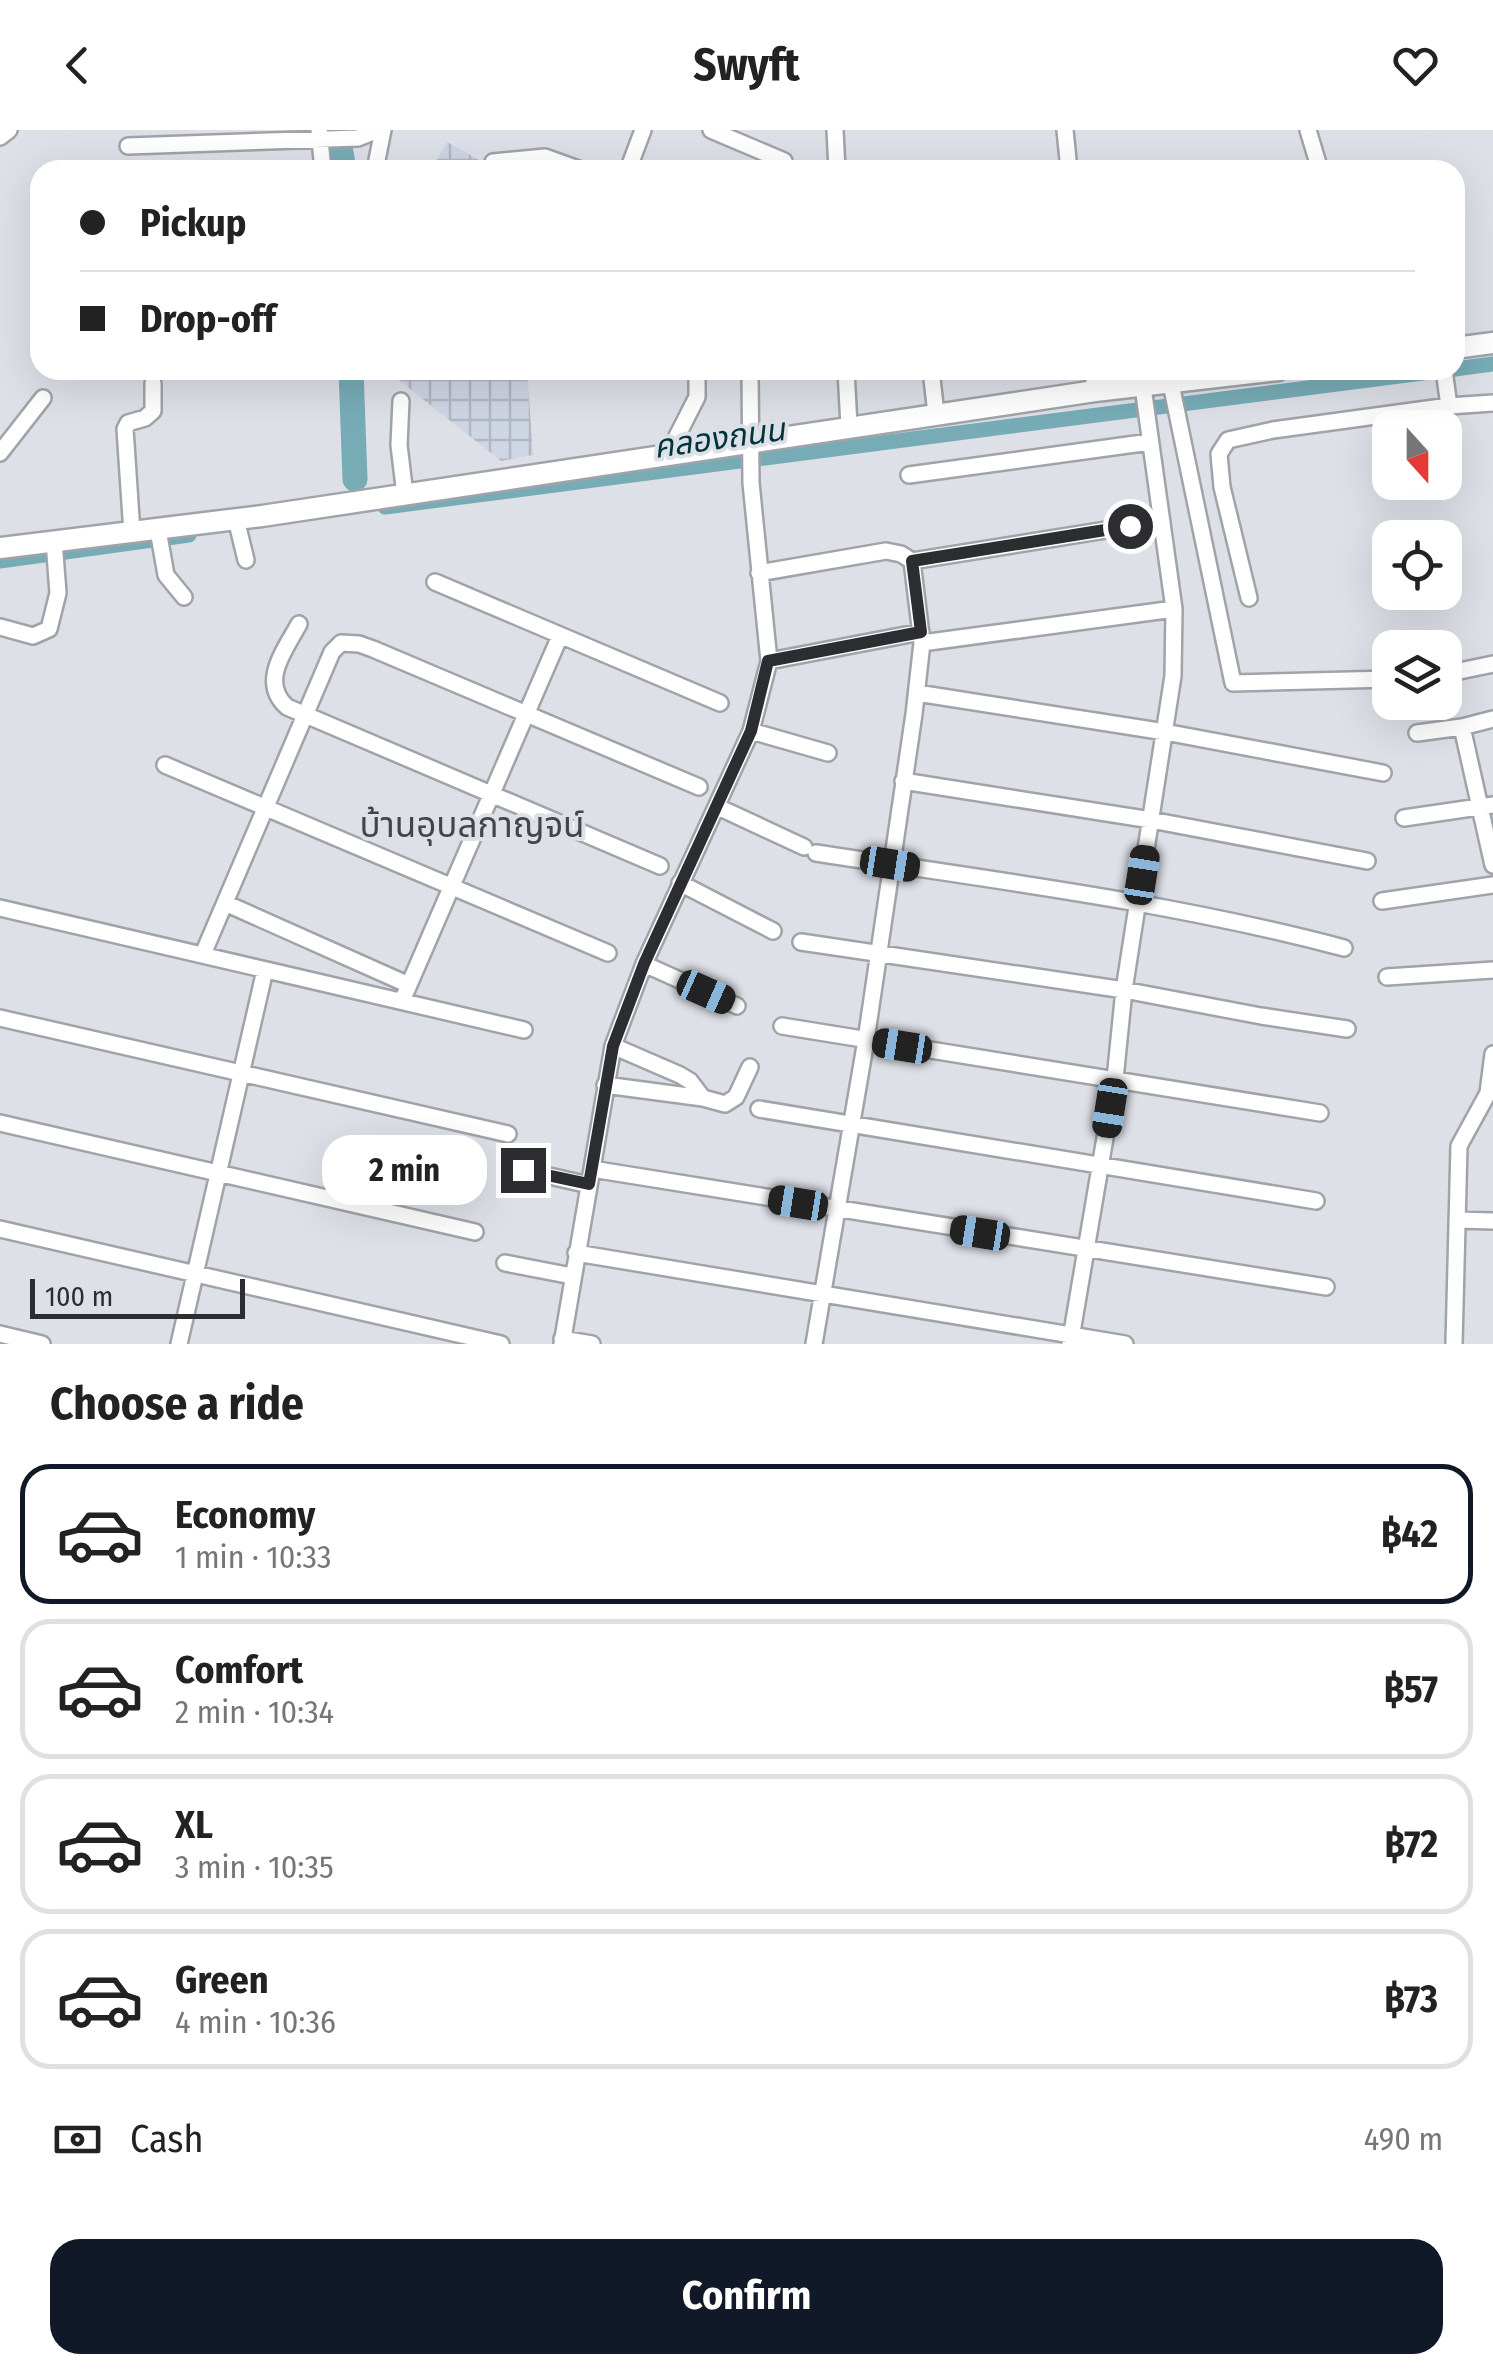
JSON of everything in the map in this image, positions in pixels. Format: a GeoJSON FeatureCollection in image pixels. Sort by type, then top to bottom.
{"type":"FeatureCollection","features":[{"type":"Feature","properties":{"kind":"street"},"geometry":{"type":"LineString","coordinates":[[0,137],[9,130]]}},
{"type":"Feature","properties":{"kind":"street"},"geometry":{"type":"LineString","coordinates":[[128,146],[322,136],[358,138],[380,130],[376,160]]}},
{"type":"Feature","properties":{"kind":"street"},"geometry":{"type":"LineString","coordinates":[[632,160],[643,130]]}},
{"type":"Feature","properties":{"kind":"street"},"geometry":{"type":"LineString","coordinates":[[712,130],[780,160]]}},
{"type":"Feature","properties":{"kind":"street"},"geometry":{"type":"LineString","coordinates":[[835,130],[836,160]]}},
{"type":"Feature","properties":{"kind":"street"},"geometry":{"type":"LineString","coordinates":[[1065,130],[1068,160]]}},
{"type":"Feature","properties":{"kind":"street"},"geometry":{"type":"LineString","coordinates":[[1308,130],[1317,160]]}},
{"type":"Feature","properties":{"kind":"street"},"geometry":{"type":"LineString","coordinates":[[514,160],[553,160]]}},
{"type":"Feature","properties":{"kind":"street"},"geometry":{"type":"LineString","coordinates":[[1465,347],[1493,343]]}},
{"type":"Feature","properties":{"kind":"street"},"geometry":{"type":"LineString","coordinates":[[668,454],[696,397],[697,380]]}},
{"type":"Feature","properties":{"kind":"street"},"geometry":{"type":"LineString","coordinates":[[592,1344],[562,1342],[613,1046],[644,964],[751,731],[768,661],[752,484],[750,380]]}},
{"type":"Feature","properties":{"kind":"street"},"geometry":{"type":"LineString","coordinates":[[846,380],[848,426]]}},
{"type":"Feature","properties":{"kind":"street"},"geometry":{"type":"LineString","coordinates":[[931,380],[936,414]]}},
{"type":"Feature","properties":{"kind":"street"},"geometry":{"type":"LineString","coordinates":[[0,548],[55,546],[132,533],[159,534],[668,454],[750,448],[1094,380],[1144,392],[1202,380]]}},
{"type":"Feature","properties":{"kind":"street"},"geometry":{"type":"LineString","coordinates":[[1446,380],[1449,402]]}},
{"type":"Feature","properties":{"kind":"street"},"geometry":{"type":"LineString","coordinates":[[132,533],[125,429],[128,423],[153,411],[153,383]]}},
{"type":"Feature","properties":{"kind":"street"},"geometry":{"type":"LineString","coordinates":[[1172,384],[1233,683],[1372,679]]}},
{"type":"Feature","properties":{"kind":"street"},"geometry":{"type":"LineString","coordinates":[[1070,1340],[1088,1251],[1173,676],[1174,609],[1144,392]]}},
{"type":"Feature","properties":{"kind":"street"},"geometry":{"type":"LineString","coordinates":[[0,453],[43,398]]}},
{"type":"Feature","properties":{"kind":"street"},"geometry":{"type":"LineString","coordinates":[[401,401],[398,446],[405,495]]}},
{"type":"Feature","properties":{"kind":"street"},"geometry":{"type":"LineString","coordinates":[[1250,598],[1222,487],[1219,454],[1228,440],[1449,402],[1493,403]]}},
{"type":"Feature","properties":{"kind":"street"},"geometry":{"type":"LineString","coordinates":[[910,475],[1150,438]]}},
{"type":"Feature","properties":{"kind":"street"},"geometry":{"type":"LineString","coordinates":[[759,573],[886,551],[912,561],[1162,521]]}},
{"type":"Feature","properties":{"kind":"street"},"geometry":{"type":"LineString","coordinates":[[236,523],[244,554]]}},
{"type":"Feature","properties":{"kind":"street"},"geometry":{"type":"LineString","coordinates":[[159,534],[166,576],[184,597]]}},
{"type":"Feature","properties":{"kind":"street"},"geometry":{"type":"LineString","coordinates":[[0,627],[33,636],[45,634],[54,611],[58,578],[55,546]]}},
{"type":"Feature","properties":{"kind":"street"},"geometry":{"type":"LineString","coordinates":[[814,1344],[866,1040],[916,693],[922,638],[912,561]]}},
{"type":"Feature","properties":{"kind":"street"},"geometry":{"type":"LineString","coordinates":[[435,582],[720,703]]}},
{"type":"Feature","properties":{"kind":"street"},"geometry":{"type":"LineString","coordinates":[[768,661],[922,638],[1174,609]]}},
{"type":"Feature","properties":{"kind":"street"},"geometry":{"type":"LineString","coordinates":[[299,624],[273,679],[274,691],[287,707],[660,866]]}},
{"type":"Feature","properties":{"kind":"street"},"geometry":{"type":"LineString","coordinates":[[406,993],[560,636]]}},
{"type":"Feature","properties":{"kind":"street"},"geometry":{"type":"LineString","coordinates":[[203,954],[332,652],[341,643],[374,649],[700,787]]}},
{"type":"Feature","properties":{"kind":"street"},"geometry":{"type":"LineString","coordinates":[[1462,670],[1493,664]]}},
{"type":"Feature","properties":{"kind":"street"},"geometry":{"type":"LineString","coordinates":[[916,693],[1165,732],[1383,773]]}},
{"type":"Feature","properties":{"kind":"street"},"geometry":{"type":"LineString","coordinates":[[1417,733],[1493,718]]}},
{"type":"Feature","properties":{"kind":"street"},"geometry":{"type":"LineString","coordinates":[[1462,727],[1487,806],[1493,865]]}},
{"type":"Feature","properties":{"kind":"street"},"geometry":{"type":"LineString","coordinates":[[751,731],[828,754]]}},
{"type":"Feature","properties":{"kind":"street"},"geometry":{"type":"LineString","coordinates":[[165,765],[608,953]]}},
{"type":"Feature","properties":{"kind":"street"},"geometry":{"type":"LineString","coordinates":[[903,781],[1151,820],[1367,861]]}},
{"type":"Feature","properties":{"kind":"street"},"geometry":{"type":"LineString","coordinates":[[718,806],[810,850],[1138,903],[1344,948]]}},
{"type":"Feature","properties":{"kind":"street"},"geometry":{"type":"LineString","coordinates":[[1404,818],[1487,806]]}},
{"type":"Feature","properties":{"kind":"street"},"geometry":{"type":"LineString","coordinates":[[680,884],[773,931]]}},
{"type":"Feature","properties":{"kind":"street"},"geometry":{"type":"LineString","coordinates":[[1382,901],[1493,884]]}},
{"type":"Feature","properties":{"kind":"street"},"geometry":{"type":"LineString","coordinates":[[226,903],[406,993]]}},
{"type":"Feature","properties":{"kind":"street"},"geometry":{"type":"LineString","coordinates":[[0,908],[265,970],[406,993],[524,1030]]}},
{"type":"Feature","properties":{"kind":"street"},"geometry":{"type":"LineString","coordinates":[[801,942],[1124,990],[1347,1029]]}},
{"type":"Feature","properties":{"kind":"street"},"geometry":{"type":"LineString","coordinates":[[644,964],[737,1006]]}},
{"type":"Feature","properties":{"kind":"street"},"geometry":{"type":"LineString","coordinates":[[178,1344],[265,970]]}},
{"type":"Feature","properties":{"kind":"street"},"geometry":{"type":"LineString","coordinates":[[1388,977],[1493,970]]}},
{"type":"Feature","properties":{"kind":"street"},"geometry":{"type":"LineString","coordinates":[[0,1018],[508,1134]]}},
{"type":"Feature","properties":{"kind":"street"},"geometry":{"type":"LineString","coordinates":[[782,1026],[1320,1113]]}},
{"type":"Feature","properties":{"kind":"street"},"geometry":{"type":"LineString","coordinates":[[613,1046],[680,1075],[703,1098]]}},
{"type":"Feature","properties":{"kind":"street"},"geometry":{"type":"LineString","coordinates":[[1454,1344],[1459,1146],[1491,1092],[1493,1054]]}},
{"type":"Feature","properties":{"kind":"street"},"geometry":{"type":"LineString","coordinates":[[605,1085],[726,1104],[750,1068]]}},
{"type":"Feature","properties":{"kind":"street"},"geometry":{"type":"LineString","coordinates":[[759,1110],[1316,1201]]}},
{"type":"Feature","properties":{"kind":"street"},"geometry":{"type":"LineString","coordinates":[[0,1123],[475,1232]]}},
{"type":"Feature","properties":{"kind":"street"},"geometry":{"type":"LineString","coordinates":[[523,1170],[836,1209],[1326,1287]]}},
{"type":"Feature","properties":{"kind":"street"},"geometry":{"type":"LineString","coordinates":[[1457,1220],[1493,1222]]}},
{"type":"Feature","properties":{"kind":"street"},"geometry":{"type":"LineString","coordinates":[[0,1230],[500,1344]]}},
{"type":"Feature","properties":{"kind":"street"},"geometry":{"type":"LineString","coordinates":[[576,1253],[1070,1340],[1125,1344]]}},
{"type":"Feature","properties":{"kind":"street"},"geometry":{"type":"LineString","coordinates":[[506,1263],[572,1276]]}},
{"type":"Feature","properties":{"kind":"street"},"geometry":{"type":"LineString","coordinates":[[0,1334],[42,1344]]}},
{"type":"Feature","properties":{"kind":"shaded area"},"geometry":{"type":"Polygon","coordinates":[[[447,142],[479,160],[437,160],[447,142]]]}},
{"type":"Feature","properties":{"kind":"shaded area"},"geometry":{"type":"Polygon","coordinates":[[[399,380],[528,380],[533,455],[501,461],[399,380]]]}},
{"type":"Feature","properties":{"kind":"waterway"},"geometry":{"type":"LineString","coordinates":[[337,130],[342,160]]}},
{"type":"Feature","properties":{"kind":"waterway","name":"คลองถนน"},"geometry":{"type":"LineString","coordinates":[[1465,368],[1493,364]]}},
{"type":"Feature","properties":{"kind":"waterway"},"geometry":{"type":"LineString","coordinates":[[351,380],[355,479]]}},
{"type":"Feature","properties":{"kind":"waterway","name":"คลองถนน"},"geometry":{"type":"LineString","coordinates":[[385,507],[1369,380]]}},
{"type":"Feature","properties":{"kind":"waterway","name":"คลองถนน"},"geometry":{"type":"LineString","coordinates":[[0,561],[189,535]]}},
{"type":"Feature","properties":{"kind":"district","name":"บ้านอุบลกาญจน์"},"geometry":{"type":"Point","coordinates":[472,825]}},
{"type":"Feature","properties":{"kind":"route"},"geometry":{"type":"LineString","coordinates":[[523,1170],[589,1184],[613,1046],[644,964],[734,774],[762,695],[768,661],[921,632],[912,561],[1130,526]]}}]}
